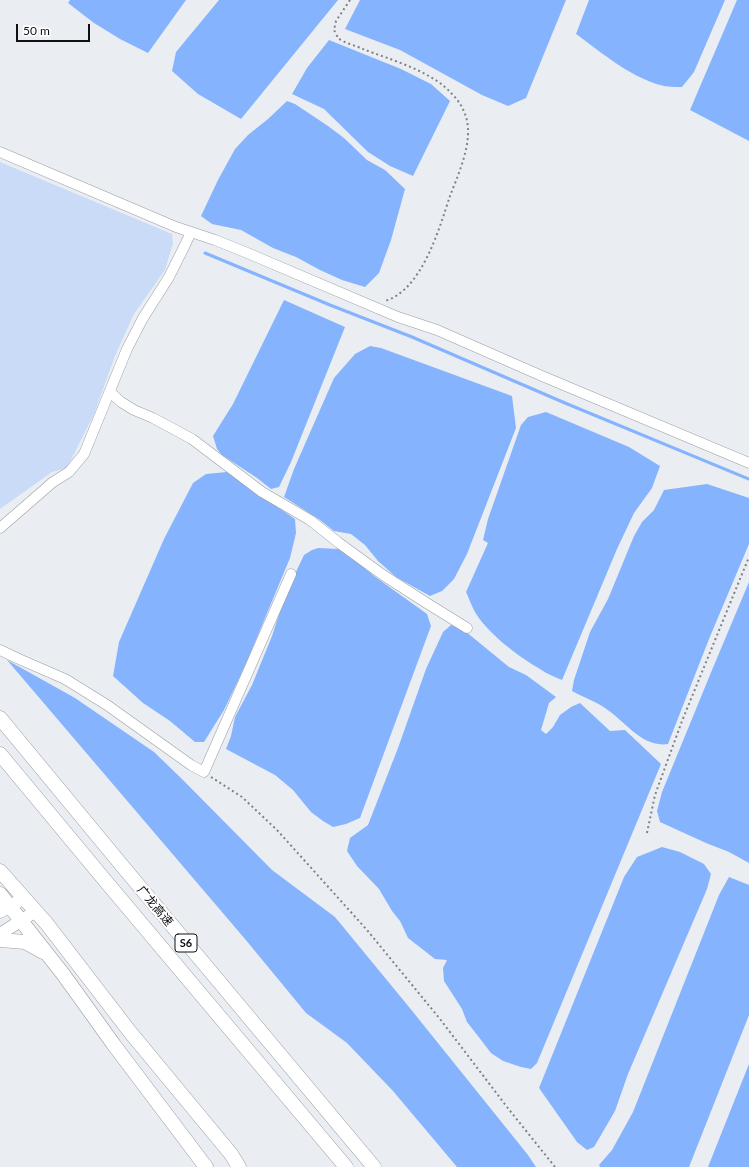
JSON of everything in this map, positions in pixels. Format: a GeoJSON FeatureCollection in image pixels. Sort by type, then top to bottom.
{"type":"FeatureCollection","features":[{"type":"Feature","properties":{"kind":"highway","name":"广龙高速"},"geometry":{"type":"LineString","coordinates":[[0,718],[374,1167]]}},
{"type":"Feature","properties":{"kind":"highway","name":"广龙高速"},"geometry":{"type":"LineString","coordinates":[[0,754],[346,1167]]}},
{"type":"Feature","properties":{"kind":"highway"},"geometry":{"type":"LineString","coordinates":[[0,871],[47,924],[130,1032],[231,1154],[239,1167]]}},
{"type":"Feature","properties":{"kind":"highway"},"geometry":{"type":"LineString","coordinates":[[0,894],[5,909],[21,920],[49,955],[114,1046],[206,1167]]}},
{"type":"Feature","properties":{"kind":"highway"},"geometry":{"type":"LineString","coordinates":[[0,940],[25,942],[49,955]]}},
{"type":"Feature","properties":{"kind":"main road"},"geometry":{"type":"LineString","coordinates":[[5,909],[24,898]]}},
{"type":"Feature","properties":{"kind":"main road"},"geometry":{"type":"LineString","coordinates":[[0,934],[36,911]]}},
{"type":"Feature","properties":{"kind":"lane"},"geometry":{"type":"LineString","coordinates":[[0,152],[176,227],[222,243],[398,317],[437,330],[749,463]]}},
{"type":"Feature","properties":{"kind":"lane"},"geometry":{"type":"LineString","coordinates":[[0,528],[52,482],[69,472],[84,454],[126,349],[143,318],[169,277],[191,232]]}},
{"type":"Feature","properties":{"kind":"lane"},"geometry":{"type":"LineString","coordinates":[[110,392],[121,402],[134,410],[153,418],[192,439],[262,492],[310,520],[339,543],[394,582],[467,628]]}},
{"type":"Feature","properties":{"kind":"lane"},"geometry":{"type":"LineString","coordinates":[[0,650],[65,679],[107,705],[191,765],[204,772],[291,574]]}},
{"type":"Feature","properties":{"kind":"path"},"geometry":{"type":"LineString","coordinates":[[350,0],[336,21],[334,30],[338,38],[407,66],[439,81],[452,92],[461,104],[466,117],[468,135],[463,161],[433,245],[417,274],[401,294],[387,301],[370,304]]}},
{"type":"Feature","properties":{"kind":"path"},"geometry":{"type":"LineString","coordinates":[[647,833],[655,795],[682,721],[749,557]]}},
{"type":"Feature","properties":{"kind":"path"},"geometry":{"type":"LineString","coordinates":[[204,772],[242,797],[277,830],[367,930],[440,1020],[507,1108],[555,1167]]}},
{"type":"Feature","properties":{"kind":"shaded area"},"geometry":{"type":"Polygon","coordinates":[[[0,162],[172,234],[173,243],[165,270],[134,314],[115,356],[94,414],[67,468],[52,472],[0,509],[0,162]]]}},
{"type":"Feature","properties":{"kind":"water"},"geometry":{"type":"Polygon","coordinates":[[[70,0],[186,0],[148,53],[120,39],[94,23],[68,3],[70,0]]]}},
{"type":"Feature","properties":{"kind":"water"},"geometry":{"type":"Polygon","coordinates":[[[219,0],[338,0],[241,119],[198,94],[172,71],[176,52],[219,0]]]}},
{"type":"Feature","properties":{"kind":"water"},"geometry":{"type":"Polygon","coordinates":[[[360,0],[566,0],[526,98],[508,106],[482,95],[400,50],[345,29],[360,0]]]}},
{"type":"Feature","properties":{"kind":"water"},"geometry":{"type":"Polygon","coordinates":[[[589,0],[725,0],[694,72],[682,87],[668,87],[637,76],[616,63],[576,34],[589,0]]]}},
{"type":"Feature","properties":{"kind":"water"},"geometry":{"type":"Polygon","coordinates":[[[737,0],[749,0],[749,141],[690,110],[737,0]]]}},
{"type":"Feature","properties":{"kind":"water"},"geometry":{"type":"Polygon","coordinates":[[[329,40],[401,69],[431,84],[450,101],[413,176],[390,166],[368,152],[324,109],[292,94],[307,68],[329,40]]]}},
{"type":"Feature","properties":{"kind":"water"},"geometry":{"type":"Polygon","coordinates":[[[287,101],[295,104],[328,126],[344,138],[367,160],[385,170],[405,189],[391,240],[379,273],[365,287],[342,280],[320,270],[296,257],[273,248],[241,230],[212,224],[201,216],[235,149],[248,135],[287,101]]]}},
{"type":"Feature","properties":{"kind":"water"},"geometry":{"type":"Polygon","coordinates":[[[284,300],[345,327],[291,462],[279,487],[271,489],[222,455],[217,449],[213,436],[233,404],[284,300]]]}},
{"type":"Feature","properties":{"kind":"water"},"geometry":{"type":"Polygon","coordinates":[[[370,346],[381,348],[512,396],[516,428],[467,554],[454,579],[442,591],[430,596],[396,577],[378,561],[365,545],[351,534],[334,531],[320,520],[284,497],[294,469],[334,378],[355,354],[370,346]]]}},
{"type":"Feature","properties":{"kind":"water"},"geometry":{"type":"Polygon","coordinates":[[[546,412],[629,447],[660,466],[652,488],[634,513],[617,549],[562,680],[548,674],[532,664],[495,636],[480,620],[466,592],[488,543],[483,540],[488,519],[521,425],[528,417],[546,412]]]}},
{"type":"Feature","properties":{"kind":"water"},"geometry":{"type":"Polygon","coordinates":[[[227,472],[295,519],[296,533],[290,558],[245,666],[224,710],[204,742],[195,742],[170,721],[143,703],[113,676],[119,642],[164,539],[193,483],[206,474],[227,472]]]}},
{"type":"Feature","properties":{"kind":"water"},"geometry":{"type":"Polygon","coordinates":[[[707,484],[749,498],[749,544],[709,639],[668,744],[659,744],[642,738],[605,708],[572,691],[574,680],[590,632],[608,599],[634,536],[642,522],[654,510],[664,490],[707,484]]]}},
{"type":"Feature","properties":{"kind":"water"},"geometry":{"type":"Polygon","coordinates":[[[318,548],[339,549],[349,555],[374,576],[427,614],[431,626],[360,818],[346,824],[333,827],[311,812],[293,790],[275,775],[226,749],[231,736],[235,717],[252,685],[272,636],[286,593],[304,555],[318,548]]]}},
{"type":"Feature","properties":{"kind":"water"},"geometry":{"type":"Polygon","coordinates":[[[749,582],[749,863],[729,852],[660,822],[657,811],[662,792],[749,582]]]}},
{"type":"Feature","properties":{"kind":"water"},"geometry":{"type":"Polygon","coordinates":[[[451,625],[465,631],[509,667],[526,675],[556,697],[549,703],[541,730],[546,734],[553,727],[560,715],[571,707],[580,703],[610,731],[625,730],[661,764],[537,1063],[531,1069],[503,1061],[491,1053],[467,1022],[462,1009],[444,981],[443,968],[447,960],[435,959],[408,938],[400,921],[392,911],[379,889],[357,866],[347,851],[350,838],[368,825],[398,748],[426,669],[443,632],[451,625]]]}},
{"type":"Feature","properties":{"kind":"water"},"geometry":{"type":"Polygon","coordinates":[[[7,660],[75,698],[154,752],[272,870],[335,917],[528,1155],[536,1167],[457,1167],[393,1091],[347,1043],[306,1013],[245,939],[7,660]]]}},
{"type":"Feature","properties":{"kind":"water"},"geometry":{"type":"Polygon","coordinates":[[[662,847],[680,852],[704,864],[711,874],[707,889],[628,1074],[615,1111],[594,1147],[587,1150],[577,1142],[539,1088],[624,877],[637,857],[662,847]]]}},
{"type":"Feature","properties":{"kind":"water"},"geometry":{"type":"Polygon","coordinates":[[[729,877],[749,885],[749,1015],[689,1167],[600,1167],[599,1165],[612,1150],[633,1112],[719,895],[729,877]]]}},
{"type":"Feature","properties":{"kind":"water"},"geometry":{"type":"Polygon","coordinates":[[[749,1064],[749,1167],[708,1167],[749,1064]]]}},
{"type":"Feature","properties":{"kind":"waterway"},"geometry":{"type":"LineString","coordinates":[[205,253],[412,337],[565,403],[749,479]]}}]}
